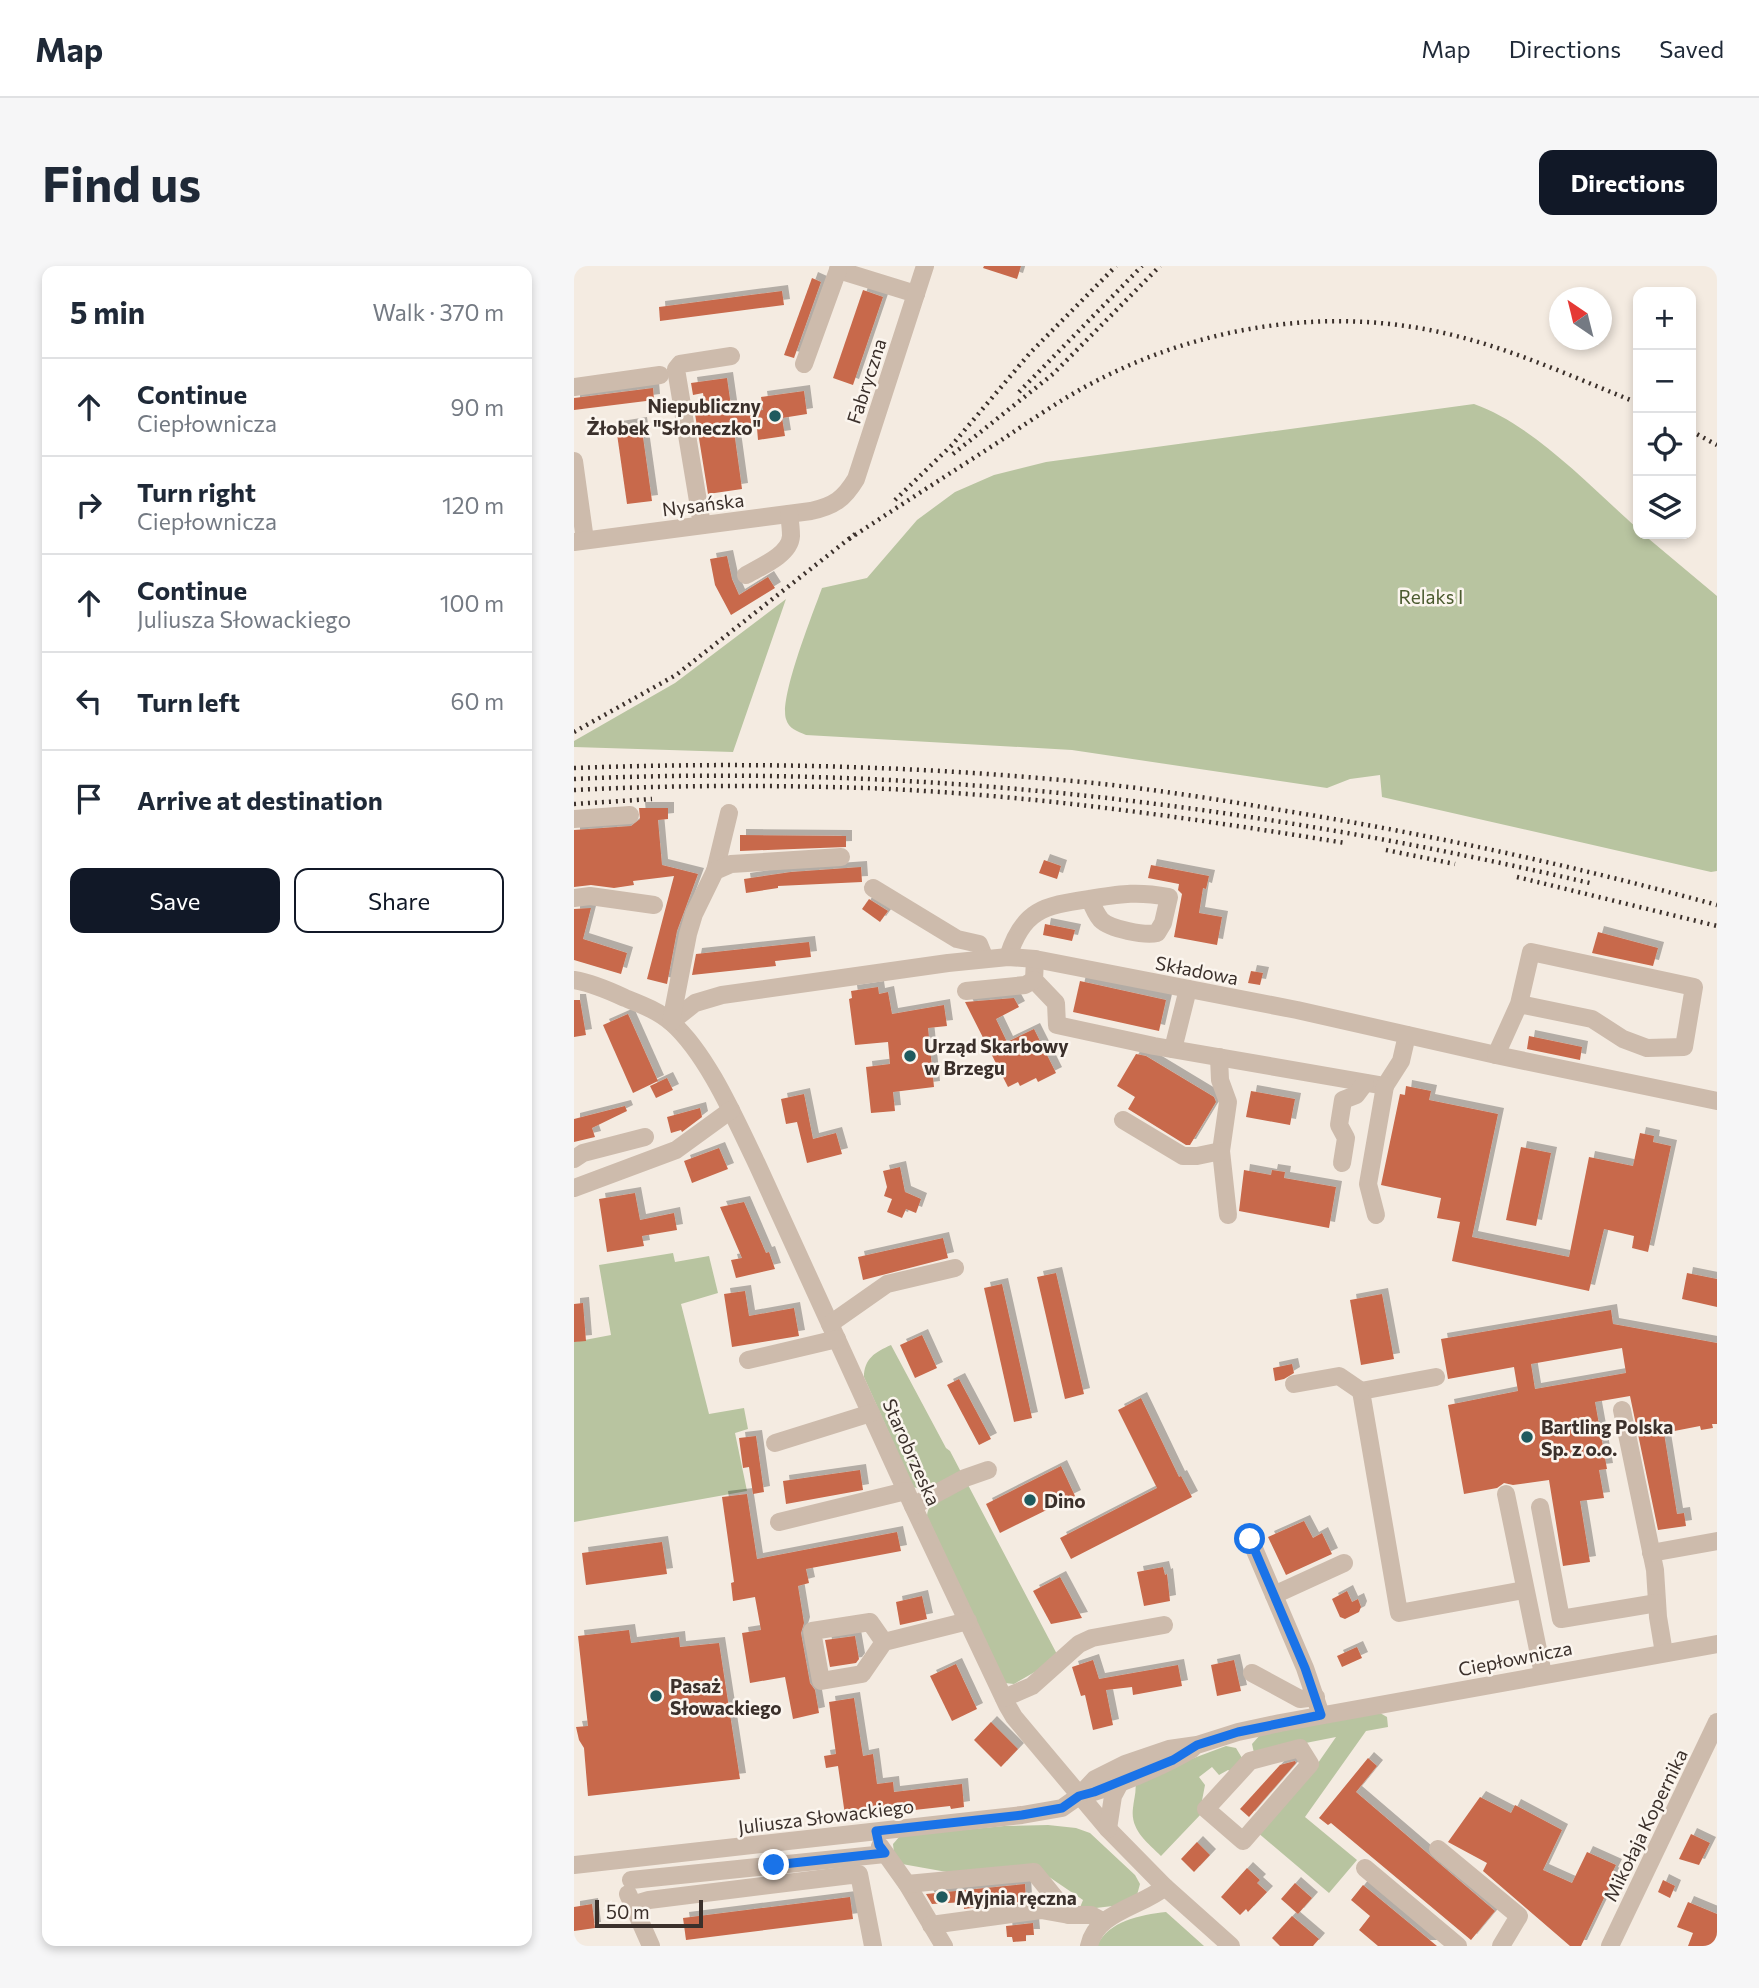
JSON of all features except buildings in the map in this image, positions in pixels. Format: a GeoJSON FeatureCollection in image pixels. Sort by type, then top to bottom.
{"type":"FeatureCollection","features":[{"type":"Feature","properties":{"kind":"street","name":"Fabryczna"},"geometry":{"type":"LineString","coordinates":[[837,503],[846,496],[856,479],[925,266]]}},
{"type":"Feature","properties":{"kind":"street"},"geometry":{"type":"LineString","coordinates":[[804,365],[838,268],[916,295]]}},
{"type":"Feature","properties":{"kind":"street"},"geometry":{"type":"LineString","coordinates":[[702,525],[676,369],[680,364],[731,356]]}},
{"type":"Feature","properties":{"kind":"street"},"geometry":{"type":"LineString","coordinates":[[574,387],[660,375]]}},
{"type":"Feature","properties":{"kind":"street"},"geometry":{"type":"LineString","coordinates":[[574,461],[580,541]]}},
{"type":"Feature","properties":{"kind":"street","name":"Nysańska"},"geometry":{"type":"LineString","coordinates":[[580,541],[789,514],[827,508],[837,503]]}},
{"type":"Feature","properties":{"kind":"street"},"geometry":{"type":"LineString","coordinates":[[746,575],[783,552],[789,545],[789,514]]}},
{"type":"Feature","properties":{"kind":"street"},"geometry":{"type":"LineString","coordinates":[[671,1022],[688,934],[694,914],[715,871],[729,813]]}},
{"type":"Feature","properties":{"kind":"street"},"geometry":{"type":"LineString","coordinates":[[574,819],[630,815]]}},
{"type":"Feature","properties":{"kind":"street"},"geometry":{"type":"LineString","coordinates":[[715,871],[731,864],[841,858]]}},
{"type":"Feature","properties":{"kind":"street"},"geometry":{"type":"LineString","coordinates":[[873,888],[957,939],[979,944],[985,959]]}},
{"type":"Feature","properties":{"kind":"street"},"geometry":{"type":"LineString","coordinates":[[574,898],[590,897],[654,905]]}},
{"type":"Feature","properties":{"kind":"street"},"geometry":{"type":"LineString","coordinates":[[1008,957],[1013,940],[1038,912],[1059,903],[1090,899]]}},
{"type":"Feature","properties":{"kind":"street"},"geometry":{"type":"LineString","coordinates":[[1496,1055],[1519,1004],[1531,951],[1694,988],[1684,1048],[1647,1048],[1623,1039],[1592,1019],[1519,1004]]}},
{"type":"Feature","properties":{"kind":"street","name":"Składowa"},"geometry":{"type":"LineString","coordinates":[[671,1022],[695,1003],[722,995],[985,959],[1035,959],[1297,1010],[1717,1101]]}},
{"type":"Feature","properties":{"kind":"street"},"geometry":{"type":"LineString","coordinates":[[1035,959],[1034,980],[1056,1003],[1057,1024],[1219,1058],[1385,1086]]}},
{"type":"Feature","properties":{"kind":"street","name":"Starobrzeska"},"geometry":{"type":"LineString","coordinates":[[574,980],[586,982],[625,998],[671,1022],[700,1056],[731,1110],[1014,1717],[1108,1829],[1165,1887],[1231,1946]]}},
{"type":"Feature","properties":{"kind":"street"},"geometry":{"type":"LineString","coordinates":[[966,992],[1025,985],[1034,980]]}},
{"type":"Feature","properties":{"kind":"street"},"geometry":{"type":"LineString","coordinates":[[1172,1049],[1188,989]]}},
{"type":"Feature","properties":{"kind":"street"},"geometry":{"type":"LineString","coordinates":[[1376,1215],[1368,1184],[1385,1086],[1401,1061],[1406,1035]]}},
{"type":"Feature","properties":{"kind":"street"},"geometry":{"type":"LineString","coordinates":[[1219,1058],[1220,1080],[1228,1102],[1220,1151],[1228,1215]]}},
{"type":"Feature","properties":{"kind":"street"},"geometry":{"type":"LineString","coordinates":[[1342,1163],[1346,1138],[1339,1125],[1343,1100],[1356,1095],[1364,1083]]}},
{"type":"Feature","properties":{"kind":"street"},"geometry":{"type":"LineString","coordinates":[[574,1188],[676,1150],[731,1110]]}},
{"type":"Feature","properties":{"kind":"street"},"geometry":{"type":"LineString","coordinates":[[1123,1120],[1183,1156],[1220,1151]]}},
{"type":"Feature","properties":{"kind":"street"},"geometry":{"type":"LineString","coordinates":[[574,1159],[583,1153],[645,1137]]}},
{"type":"Feature","properties":{"kind":"street"},"geometry":{"type":"LineString","coordinates":[[748,1360],[834,1331],[887,1284],[955,1269]]}},
{"type":"Feature","properties":{"kind":"street"},"geometry":{"type":"LineString","coordinates":[[1294,1384],[1339,1376],[1361,1391],[1436,1377]]}},
{"type":"Feature","properties":{"kind":"street"},"geometry":{"type":"LineString","coordinates":[[1361,1391],[1399,1613],[1524,1590]]}},
{"type":"Feature","properties":{"kind":"street"},"geometry":{"type":"LineString","coordinates":[[1622,1410],[1651,1553],[1664,1653]]}},
{"type":"Feature","properties":{"kind":"street"},"geometry":{"type":"LineString","coordinates":[[775,1443],[871,1413]]}},
{"type":"Feature","properties":{"kind":"street"},"geometry":{"type":"LineString","coordinates":[[779,1522],[910,1498],[988,1470]]}},
{"type":"Feature","properties":{"kind":"street"},"geometry":{"type":"LineString","coordinates":[[1506,1494],[1543,1674]]}},
{"type":"Feature","properties":{"kind":"street"},"geometry":{"type":"LineString","coordinates":[[1540,1507],[1561,1619],[1657,1603]]}},
{"type":"Feature","properties":{"kind":"street"},"geometry":{"type":"LineString","coordinates":[[1250,1539],[1321,1715]]}},
{"type":"Feature","properties":{"kind":"street"},"geometry":{"type":"LineString","coordinates":[[1651,1553],[1717,1541]]}},
{"type":"Feature","properties":{"kind":"street"},"geometry":{"type":"LineString","coordinates":[[1274,1595],[1344,1563]]}},
{"type":"Feature","properties":{"kind":"street"},"geometry":{"type":"LineString","coordinates":[[884,1642],[968,1622]]}},
{"type":"Feature","properties":{"kind":"street"},"geometry":{"type":"LineString","coordinates":[[1004,1698],[1031,1686],[1079,1644],[1092,1638],[1164,1625]]}},
{"type":"Feature","properties":{"kind":"street","name":"Ciepłownicza"},"geometry":{"type":"LineString","coordinates":[[1079,1796],[1095,1779],[1125,1764],[1168,1749],[1197,1745],[1238,1732],[1717,1644]]}},
{"type":"Feature","properties":{"kind":"street"},"geometry":{"type":"LineString","coordinates":[[1252,1673],[1300,1699],[1316,1697]]}},
{"type":"Feature","properties":{"kind":"street","name":"Mikołaja Kopernika"},"geometry":{"type":"LineString","coordinates":[[1610,1946],[1717,1722]]}},
{"type":"Feature","properties":{"kind":"street"},"geometry":{"type":"LineString","coordinates":[[1238,1732],[1250,1761]]}},
{"type":"Feature","properties":{"kind":"street","name":"Ciepłownicza"},"geometry":{"type":"LineString","coordinates":[[1079,1796],[1173,1760],[1197,1745]]}},
{"type":"Feature","properties":{"kind":"street"},"geometry":{"type":"LineString","coordinates":[[1300,1748],[1310,1764],[1242,1841],[1206,1809],[1250,1761],[1300,1748]]}},
{"type":"Feature","properties":{"kind":"street"},"geometry":{"type":"LineString","coordinates":[[1108,1829],[1113,1796],[1121,1781]]}},
{"type":"Feature","properties":{"kind":"street","name":"Juliusza Słowackiego"},"geometry":{"type":"LineString","coordinates":[[574,1865],[1022,1815],[1062,1808],[1079,1796]]}},
{"type":"Feature","properties":{"kind":"street"},"geometry":{"type":"LineString","coordinates":[[876,1831],[879,1845],[944,1946]]}},
{"type":"Feature","properties":{"kind":"street"},"geometry":{"type":"LineString","coordinates":[[1438,1849],[1519,1916],[1501,1946]]}},
{"type":"Feature","properties":{"kind":"street"},"geometry":{"type":"LineString","coordinates":[[631,1880],[885,1853]]}},
{"type":"Feature","properties":{"kind":"street"},"geometry":{"type":"LineString","coordinates":[[621,1860],[632,1905],[652,1946]]}},
{"type":"Feature","properties":{"kind":"street"},"geometry":{"type":"LineString","coordinates":[[1365,1868],[1458,1946]]}},
{"type":"Feature","properties":{"kind":"street"},"geometry":{"type":"LineString","coordinates":[[906,1884],[1034,1872],[1069,1915]]}},
{"type":"Feature","properties":{"kind":"street"},"geometry":{"type":"LineString","coordinates":[[632,1905],[649,1900],[859,1874],[873,1946]]}},
{"type":"Feature","properties":{"kind":"street"},"geometry":{"type":"LineString","coordinates":[[1089,1946],[1102,1921],[1153,1896],[1165,1887]]}},
{"type":"Feature","properties":{"kind":"street"},"geometry":{"type":"LineString","coordinates":[[930,1925],[1041,1910],[1069,1915],[1091,1915],[1102,1921]]}},
{"type":"Feature","properties":{"kind":"green space","name":"Relaks I"},"geometry":{"type":"Polygon","coordinates":[[[1474,404],[1518,426],[1560,459],[1633,524],[1633,539],[1649,539],[1717,596],[1717,871],[1711,872],[1382,797],[1380,775],[1350,779],[1327,788],[1072,750],[806,735],[789,725],[785,708],[787,693],[822,588],[867,578],[917,520],[955,492],[994,475],[1046,462],[1474,404]]]}},
{"type":"Feature","properties":{"kind":"green space"},"geometry":{"type":"Polygon","coordinates":[[[786,599],[733,752],[574,747],[574,741],[675,683],[786,599]]]}},
{"type":"Feature","properties":{"kind":"green space"},"geometry":{"type":"Polygon","coordinates":[[[673,1253],[675,1262],[709,1256],[718,1293],[681,1304],[709,1414],[744,1408],[748,1429],[735,1433],[747,1491],[574,1522],[574,1342],[611,1335],[599,1265],[673,1253]]]}},
{"type":"Feature","properties":{"kind":"green space"},"geometry":{"type":"Polygon","coordinates":[[[891,1345],[962,1474],[938,1485],[913,1487],[864,1377],[866,1365],[872,1357],[891,1345]]]}},
{"type":"Feature","properties":{"kind":"green space"},"geometry":{"type":"Polygon","coordinates":[[[967,1483],[1059,1658],[1014,1684],[1005,1683],[927,1516],[936,1500],[967,1483]]]}},
{"type":"Feature","properties":{"kind":"green space"},"geometry":{"type":"Polygon","coordinates":[[[1380,1713],[1387,1717],[1388,1727],[1366,1731],[1305,1817],[1357,1860],[1329,1893],[1257,1832],[1309,1776],[1336,1737],[1254,1753],[1252,1744],[1260,1735],[1380,1713]]]}},
{"type":"Feature","properties":{"kind":"green space"},"geometry":{"type":"Polygon","coordinates":[[[1226,1746],[1236,1748],[1242,1758],[1230,1771],[1219,1775],[1212,1767],[1199,1777],[1205,1785],[1200,1811],[1202,1813],[1161,1856],[1141,1835],[1134,1823],[1135,1780],[1226,1746]]]}},
{"type":"Feature","properties":{"kind":"green space"},"geometry":{"type":"Polygon","coordinates":[[[1048,1825],[1076,1828],[1090,1833],[1135,1875],[1140,1884],[1137,1895],[1121,1905],[1079,1910],[1083,1900],[1033,1866],[958,1874],[902,1864],[894,1853],[893,1844],[900,1836],[1004,1826],[1048,1825]]]}},
{"type":"Feature","properties":{"kind":"green space"},"geometry":{"type":"Polygon","coordinates":[[[1166,1912],[1204,1946],[1097,1946],[1102,1937],[1117,1925],[1136,1917],[1166,1912]]]}},
{"type":"Feature","properties":{"kind":"railway"},"geometry":{"type":"LineString","coordinates":[[895,500],[952,445],[1030,353],[1116,266]]}},
{"type":"Feature","properties":{"kind":"railway"},"geometry":{"type":"LineString","coordinates":[[1019,392],[1142,266]]}},
{"type":"Feature","properties":{"kind":"railway"},"geometry":{"type":"LineString","coordinates":[[953,454],[1053,374],[1160,266]]}},
{"type":"Feature","properties":{"kind":"railway"},"geometry":{"type":"LineString","coordinates":[[849,539],[1077,391],[1144,359],[1227,333],[1314,322],[1401,325],[1469,339],[1518,355],[1633,401]]}},
{"type":"Feature","properties":{"kind":"railway"},"geometry":{"type":"LineString","coordinates":[[1696,434],[1717,445]]}},
{"type":"Feature","properties":{"kind":"railway"},"geometry":{"type":"LineString","coordinates":[[574,732],[676,675],[855,534]]}},
{"type":"Feature","properties":{"kind":"railway"},"geometry":{"type":"LineString","coordinates":[[574,768],[696,765],[879,768],[1115,785],[1330,818],[1442,839],[1607,876],[1717,905]]}},
{"type":"Feature","properties":{"kind":"railway"},"geometry":{"type":"LineString","coordinates":[[574,779],[703,776],[831,778],[960,784],[1087,796],[1342,832],[1594,884]]}},
{"type":"Feature","properties":{"kind":"railway"},"geometry":{"type":"LineString","coordinates":[[574,790],[757,786],[866,788],[986,795],[1226,824],[1345,843]]}},
{"type":"Feature","properties":{"kind":"railway"},"geometry":{"type":"LineString","coordinates":[[574,804],[652,799]]}},
{"type":"Feature","properties":{"kind":"railway"},"geometry":{"type":"LineString","coordinates":[[1386,850],[1455,864]]}},
{"type":"Feature","properties":{"kind":"railway"},"geometry":{"type":"LineString","coordinates":[[1517,877],[1717,926]]}},
{"type":"Feature","properties":{"kind":"place","name":"Niepubliczny Żłobek \"Słoneczko\""},"geometry":{"type":"Point","coordinates":[775,416]}},
{"type":"Feature","properties":{"kind":"place","name":"Urząd Skarbowy w Brzegu"},"geometry":{"type":"Point","coordinates":[910,1056]}},
{"type":"Feature","properties":{"kind":"place","name":"Bartling Polska Sp. z o.o."},"geometry":{"type":"Point","coordinates":[1527,1437]}},
{"type":"Feature","properties":{"kind":"place","name":"Dino"},"geometry":{"type":"Point","coordinates":[1030,1500]}},
{"type":"Feature","properties":{"kind":"place","name":"Pasaż Słowackiego"},"geometry":{"type":"Point","coordinates":[656,1696]}},
{"type":"Feature","properties":{"kind":"place","name":"Myjnia ręczna"},"geometry":{"type":"Point","coordinates":[942,1897]}},
{"type":"Feature","properties":{"kind":"route"},"geometry":{"type":"LineString","coordinates":[[774,1865],[885,1853],[879,1845],[876,1831],[1062,1808],[1079,1796],[1173,1760],[1197,1745],[1238,1732],[1321,1715],[1305,1668],[1250,1539]]}}]}
